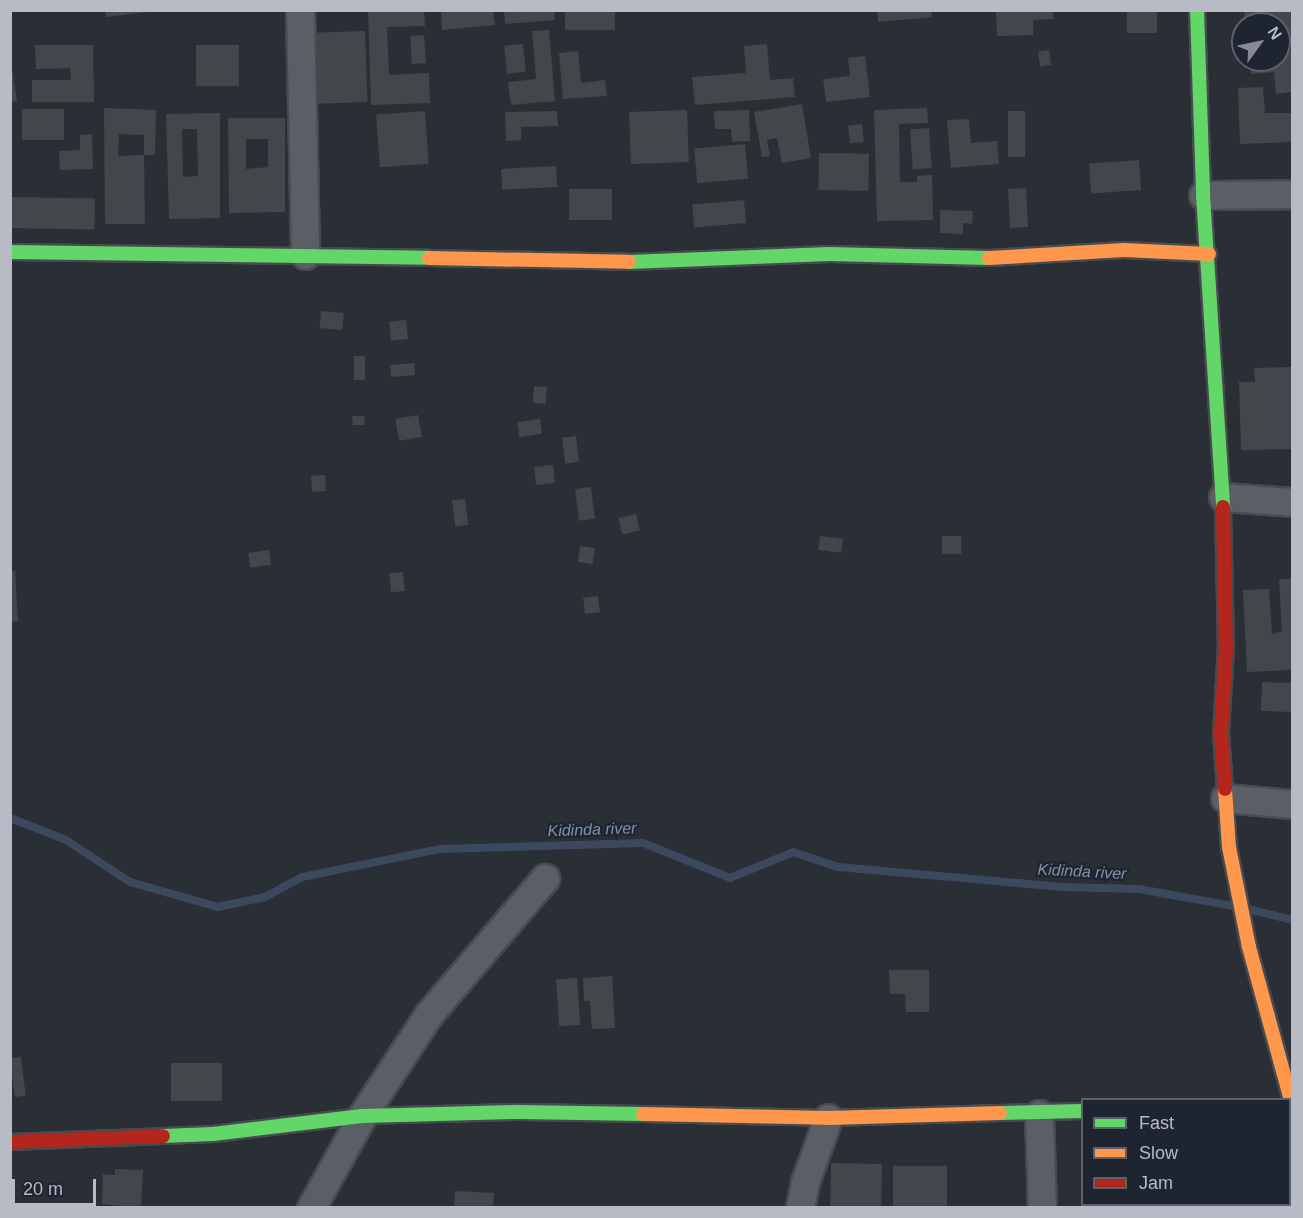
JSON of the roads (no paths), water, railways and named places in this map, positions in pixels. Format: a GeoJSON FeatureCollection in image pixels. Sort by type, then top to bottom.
{"type":"FeatureCollection","features":[{"type":"Feature","properties":{"kind":"street"},"geometry":{"type":"LineString","coordinates":[[300,10],[305,255]]}},
{"type":"Feature","properties":{"kind":"street"},"geometry":{"type":"LineString","coordinates":[[1197,10],[1203,195],[1209,254],[1222,497],[1226,646],[1221,734],[1229,847],[1249,948],[1293,1104]]}},
{"type":"Feature","properties":{"kind":"street"},"geometry":{"type":"LineString","coordinates":[[1203,195],[1293,194]]}},
{"type":"Feature","properties":{"kind":"street"},"geometry":{"type":"LineString","coordinates":[[10,252],[657,262],[829,254],[997,258],[1124,250],[1209,254]]}},
{"type":"Feature","properties":{"kind":"street"},"geometry":{"type":"LineString","coordinates":[[1222,497],[1293,502]]}},
{"type":"Feature","properties":{"kind":"street"},"geometry":{"type":"LineString","coordinates":[[1225,798],[1293,804]]}},
{"type":"Feature","properties":{"kind":"street"},"geometry":{"type":"LineString","coordinates":[[311,1208],[362,1116],[429,1014],[545,878]]}},
{"type":"Feature","properties":{"kind":"street"},"geometry":{"type":"LineString","coordinates":[[10,1142],[213,1134],[362,1116],[519,1112],[828,1118],[1081,1111]]}},
{"type":"Feature","properties":{"kind":"street"},"geometry":{"type":"LineString","coordinates":[[1039,1114],[1042,1208]]}},
{"type":"Feature","properties":{"kind":"street"},"geometry":{"type":"LineString","coordinates":[[800,1208],[805,1182],[828,1118]]}},
{"type":"Feature","properties":{"kind":"waterway","name":"Kidinda river"},"geometry":{"type":"LineString","coordinates":[[10,818],[66,840],[130,882],[218,907],[265,897],[302,877],[440,849],[643,843],[730,878],[793,852],[838,867],[1062,887],[1139,889],[1233,906]]}},
{"type":"Feature","properties":{"kind":"waterway","name":"Kidinda river"},"geometry":{"type":"LineString","coordinates":[[1248,909],[1292,920]]}}]}
